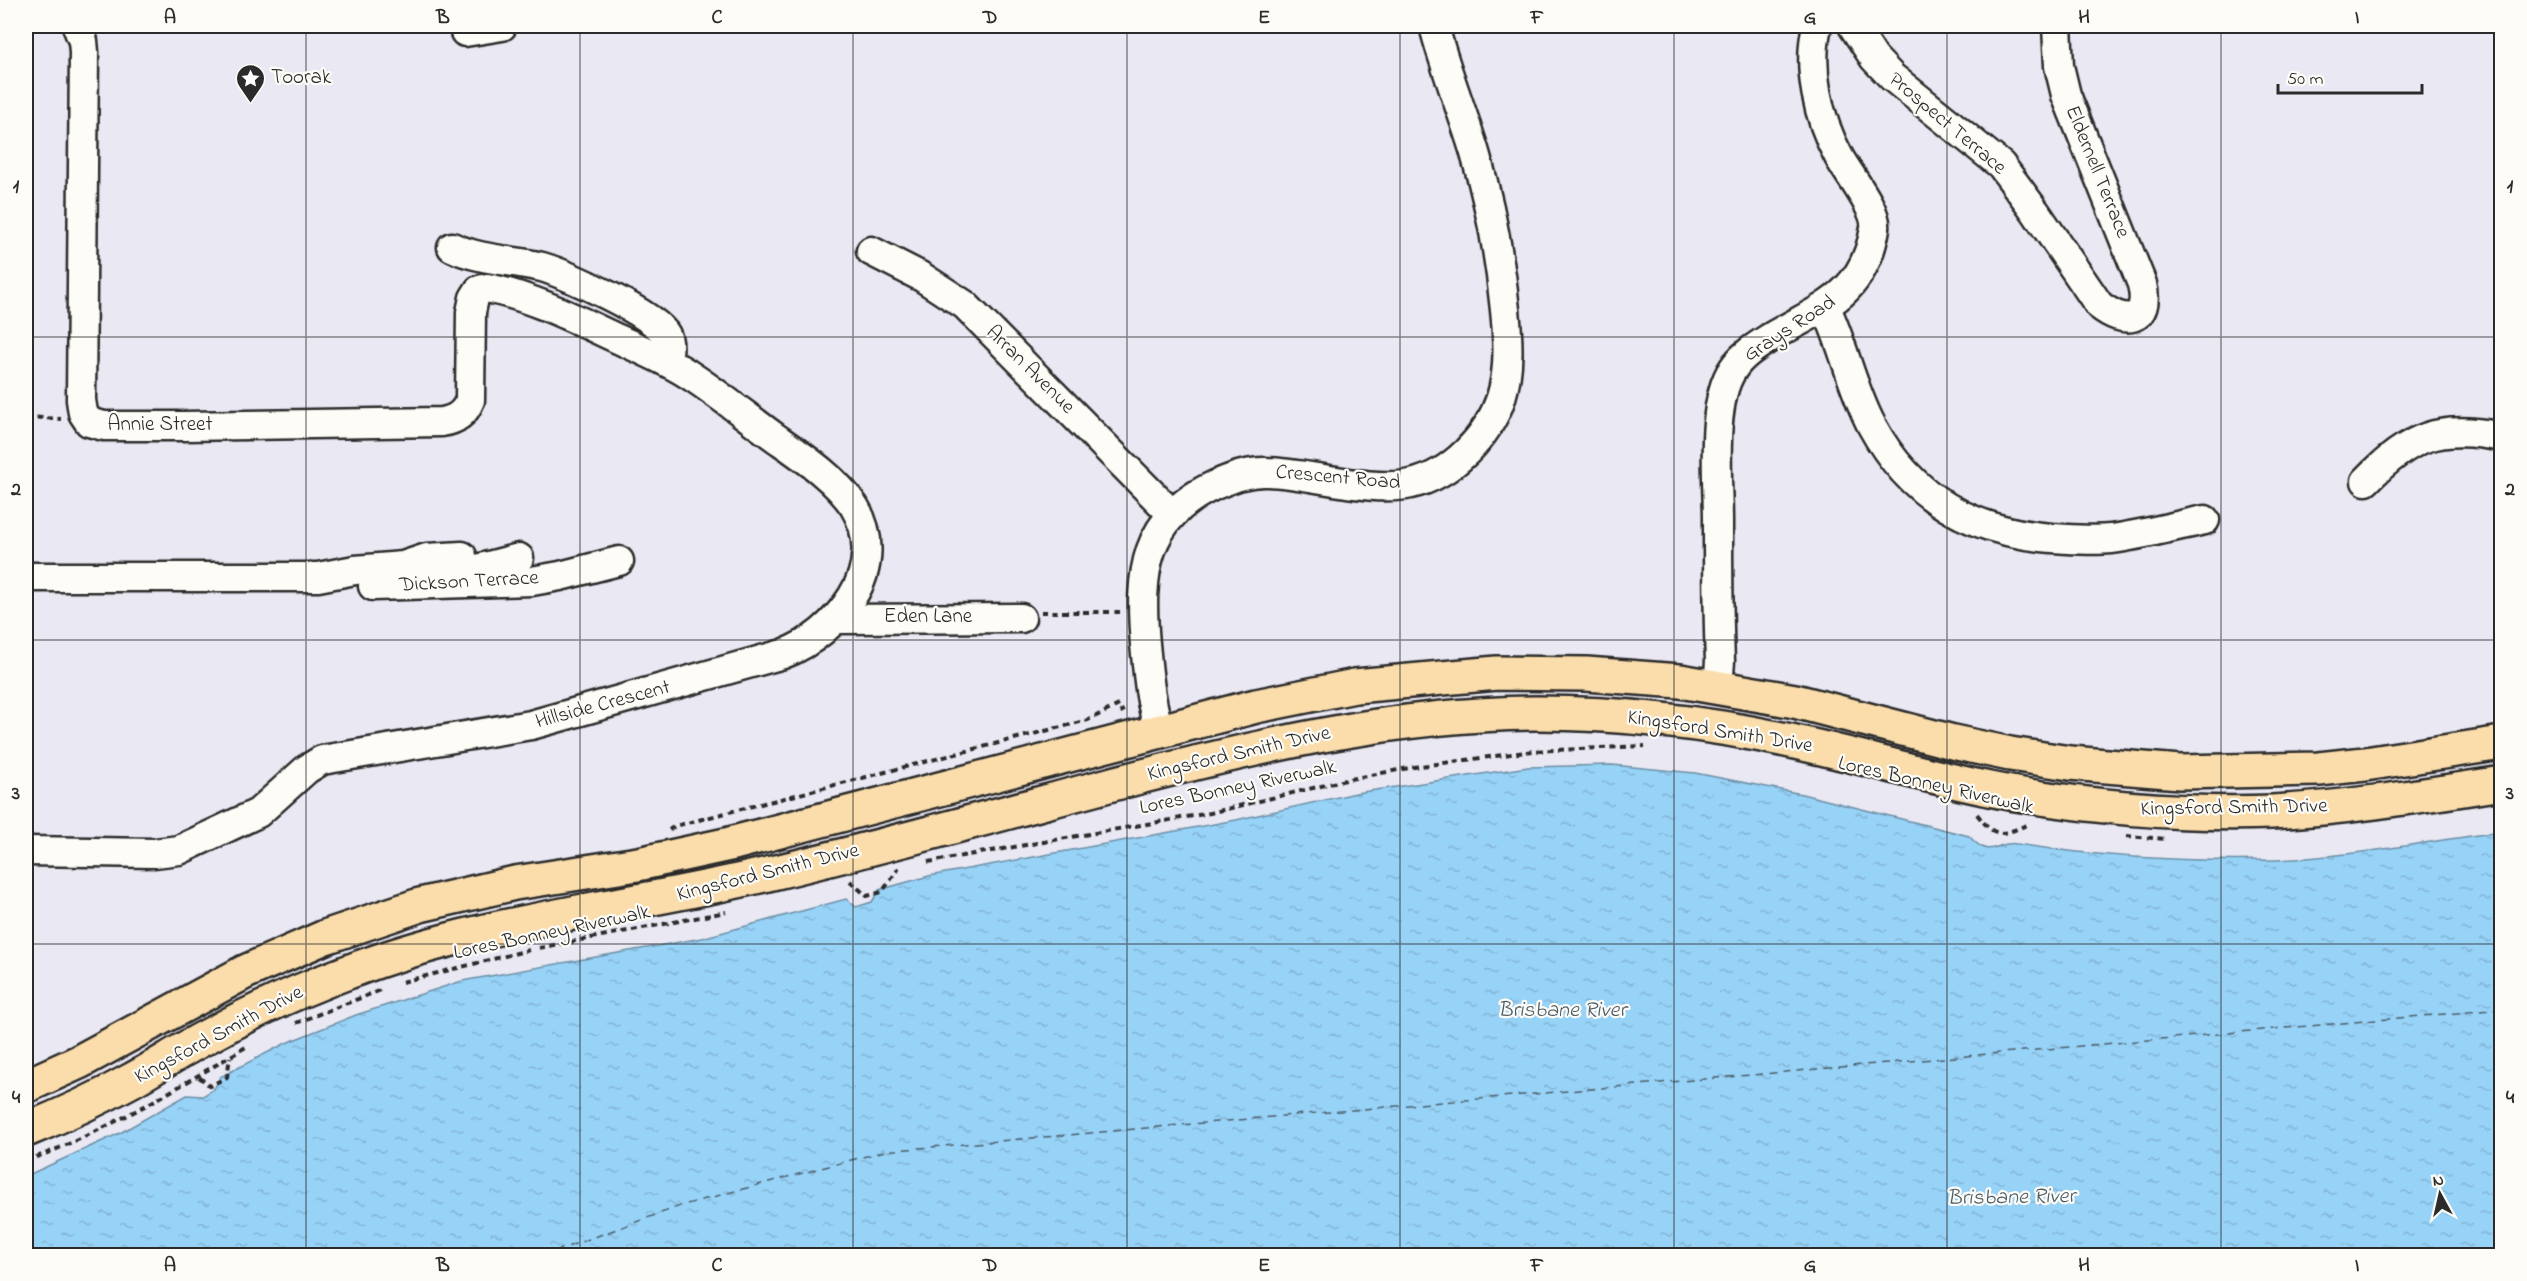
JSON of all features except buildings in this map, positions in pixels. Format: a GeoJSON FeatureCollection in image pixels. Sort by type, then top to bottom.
{"type":"FeatureCollection","features":[{"type":"Feature","properties":{"kind":"highway","name":"Kingsford Smith Drive"},"geometry":{"type":"LineString","coordinates":[[26,1086],[80,1062],[245,972],[325,937],[420,905],[516,883],[638,864],[730,844],[1306,695],[1355,686],[1497,673],[1586,674],[1680,681],[1795,701],[2010,754],[2127,769],[2229,772],[2319,769],[2502,743]]}},
{"type":"Feature","properties":{"kind":"highway","name":"Kingsford Smith Drive"},"geometry":{"type":"LineString","coordinates":[[26,1130],[96,1099],[250,1014],[350,971],[407,951],[546,917],[691,893],[1201,760],[1320,734],[1379,724],[1473,715],[1517,714],[1598,715],[1654,719],[1772,737],[1983,789],[2073,803],[2150,810],[2214,812],[2320,808],[2502,783]]}},
{"type":"Feature","properties":{"kind":"street","name":"Annie Street"},"geometry":{"type":"LineString","coordinates":[[77,26],[83,41],[84,52],[81,400],[84,416],[93,424],[112,426],[430,423],[452,420],[462,413],[470,400],[471,312],[474,298],[481,289]]}},
{"type":"Feature","properties":{"kind":"street"},"geometry":{"type":"LineString","coordinates":[[465,32],[502,26]]}},
{"type":"Feature","properties":{"kind":"street","name":"Crescent Road"},"geometry":{"type":"LineString","coordinates":[[1160,732],[1150,694],[1142,589],[1152,548],[1172,514],[1194,496],[1240,474],[1266,472],[1377,485],[1408,485],[1430,478],[1448,468],[1473,443],[1490,421],[1501,399],[1507,371],[1508,345],[1492,218],[1475,154],[1434,26]]}},
{"type":"Feature","properties":{"kind":"street","name":"Grays Road"},"geometry":{"type":"LineString","coordinates":[[1718,688],[1720,661],[1718,444],[1722,394],[1729,375],[1743,357],[1783,329],[1826,308],[1846,290],[1857,276],[1871,242],[1876,222],[1872,210],[1837,155],[1822,116],[1815,80],[1814,50],[1817,26]]}},
{"type":"Feature","properties":{"kind":"street","name":"Prospect Terrace"},"geometry":{"type":"LineString","coordinates":[[1852,26],[1874,58],[1892,77],[2001,165],[2035,211],[2098,306],[2120,316],[2139,314]]}},
{"type":"Feature","properties":{"kind":"street","name":"Eldernell Terrace"},"geometry":{"type":"LineString","coordinates":[[2057,26],[2060,66],[2066,95],[2142,284],[2145,303],[2139,314]]}},
{"type":"Feature","properties":{"kind":"street"},"geometry":{"type":"LineString","coordinates":[[452,247],[473,255],[555,272],[639,312],[655,322],[665,334],[668,344],[668,362]]}},
{"type":"Feature","properties":{"kind":"street","name":"Arran Avenue"},"geometry":{"type":"LineString","coordinates":[[870,251],[929,281],[972,312],[1172,514]]}},
{"type":"Feature","properties":{"kind":"street","name":"Hillside Crescent"},"geometry":{"type":"LineString","coordinates":[[26,851],[148,853],[179,850],[258,813],[307,769],[322,760],[531,725],[605,705],[783,654],[808,642],[835,619],[861,582],[867,559],[866,536],[854,506],[834,483],[691,375],[668,362],[528,298],[488,288],[481,289]]}},
{"type":"Feature","properties":{"kind":"street"},"geometry":{"type":"LineString","coordinates":[[1826,308],[1846,356],[1865,413],[1880,440],[1906,475],[1923,491],[1947,507],[1965,517],[2003,531],[2078,540],[2120,538],[2205,520]]}},
{"type":"Feature","properties":{"kind":"street"},"geometry":{"type":"LineString","coordinates":[[2366,481],[2390,459],[2430,435],[2459,431],[2502,437]]}},
{"type":"Feature","properties":{"kind":"street","name":"Dickson Terrace"},"geometry":{"type":"LineString","coordinates":[[398,567],[427,558],[462,556]]}},
{"type":"Feature","properties":{"kind":"street","name":"Dickson Terrace"},"geometry":{"type":"LineString","coordinates":[[26,577],[318,577],[355,570],[398,567],[432,572],[467,570],[519,558]]}},
{"type":"Feature","properties":{"kind":"street","name":"Dickson Terrace"},"geometry":{"type":"LineString","coordinates":[[318,577],[359,586],[511,582],[554,577],[619,561]]}},
{"type":"Feature","properties":{"kind":"street","name":"Eden Lane"},"geometry":{"type":"LineString","coordinates":[[835,619],[1025,615]]}},
{"type":"Feature","properties":{"kind":"path"},"geometry":{"type":"LineString","coordinates":[[26,417],[67,420],[84,416]]}},
{"type":"Feature","properties":{"kind":"path"},"geometry":{"type":"LineString","coordinates":[[1025,615],[1118,612]]}},
{"type":"Feature","properties":{"kind":"path"},"geometry":{"type":"LineString","coordinates":[[675,826],[1088,720],[1119,705],[1123,713]]}},
{"type":"Feature","properties":{"kind":"path","name":"Lores Bonney Riverwalk"},"geometry":{"type":"LineString","coordinates":[[922,863],[1210,813],[1350,779],[1425,765],[1533,751],[1648,746]]}},
{"type":"Feature","properties":{"kind":"path","name":"Lores Bonney Riverwalk"},"geometry":{"type":"LineString","coordinates":[[1966,811],[1987,816]]}},
{"type":"Feature","properties":{"kind":"path"},"geometry":{"type":"LineString","coordinates":[[1977,814],[1987,828],[2001,834],[2008,834],[2028,824]]}},
{"type":"Feature","properties":{"kind":"path","name":"Lores Bonney Riverwalk"},"geometry":{"type":"LineString","coordinates":[[2018,822],[2040,825]]}},
{"type":"Feature","properties":{"kind":"path"},"geometry":{"type":"LineString","coordinates":[[2124,836],[2170,839]]}},
{"type":"Feature","properties":{"kind":"path"},"geometry":{"type":"LineString","coordinates":[[889,870],[911,865]]}},
{"type":"Feature","properties":{"kind":"path"},"geometry":{"type":"LineString","coordinates":[[850,881],[867,896],[882,892],[899,867]]}},
{"type":"Feature","properties":{"kind":"path"},"geometry":{"type":"LineString","coordinates":[[839,884],[860,879]]}},
{"type":"Feature","properties":{"kind":"path","name":"Lores Bonney Riverwalk"},"geometry":{"type":"LineString","coordinates":[[397,984],[525,951],[731,911]]}},
{"type":"Feature","properties":{"kind":"path"},"geometry":{"type":"LineString","coordinates":[[290,1026],[386,988]]}},
{"type":"Feature","properties":{"kind":"path"},"geometry":{"type":"LineString","coordinates":[[26,1161],[101,1129],[199,1077],[248,1046]]}},
{"type":"Feature","properties":{"kind":"path"},"geometry":{"type":"LineString","coordinates":[[199,1077],[210,1086],[227,1077],[230,1056]]}},
{"type":"Feature","properties":{"kind":"water","name":"Brisbane River"},"geometry":{"type":"Polygon","coordinates":[[[1612,765],[1695,773],[1802,794],[1969,836],[1977,844],[1988,849],[2017,844],[2146,858],[2276,860],[2361,852],[2501,832],[2501,1255],[26,1255],[26,1176],[120,1133],[187,1095],[203,1096],[214,1089],[220,1077],[286,1043],[356,1015],[462,981],[702,938],[846,899],[856,907],[872,902],[879,890],[929,876],[1236,820],[1356,793],[1528,767],[1612,765]]]}},
{"type":"Feature","properties":{"kind":"ferry route"},"geometry":{"type":"LineString","coordinates":[[542,1256],[683,1205],[885,1151],[2502,1009]]}},
{"type":"Feature","properties":{"kind":"place","name":"Toorak"},"geometry":{"type":"Point","coordinates":[250,104]}}]}
